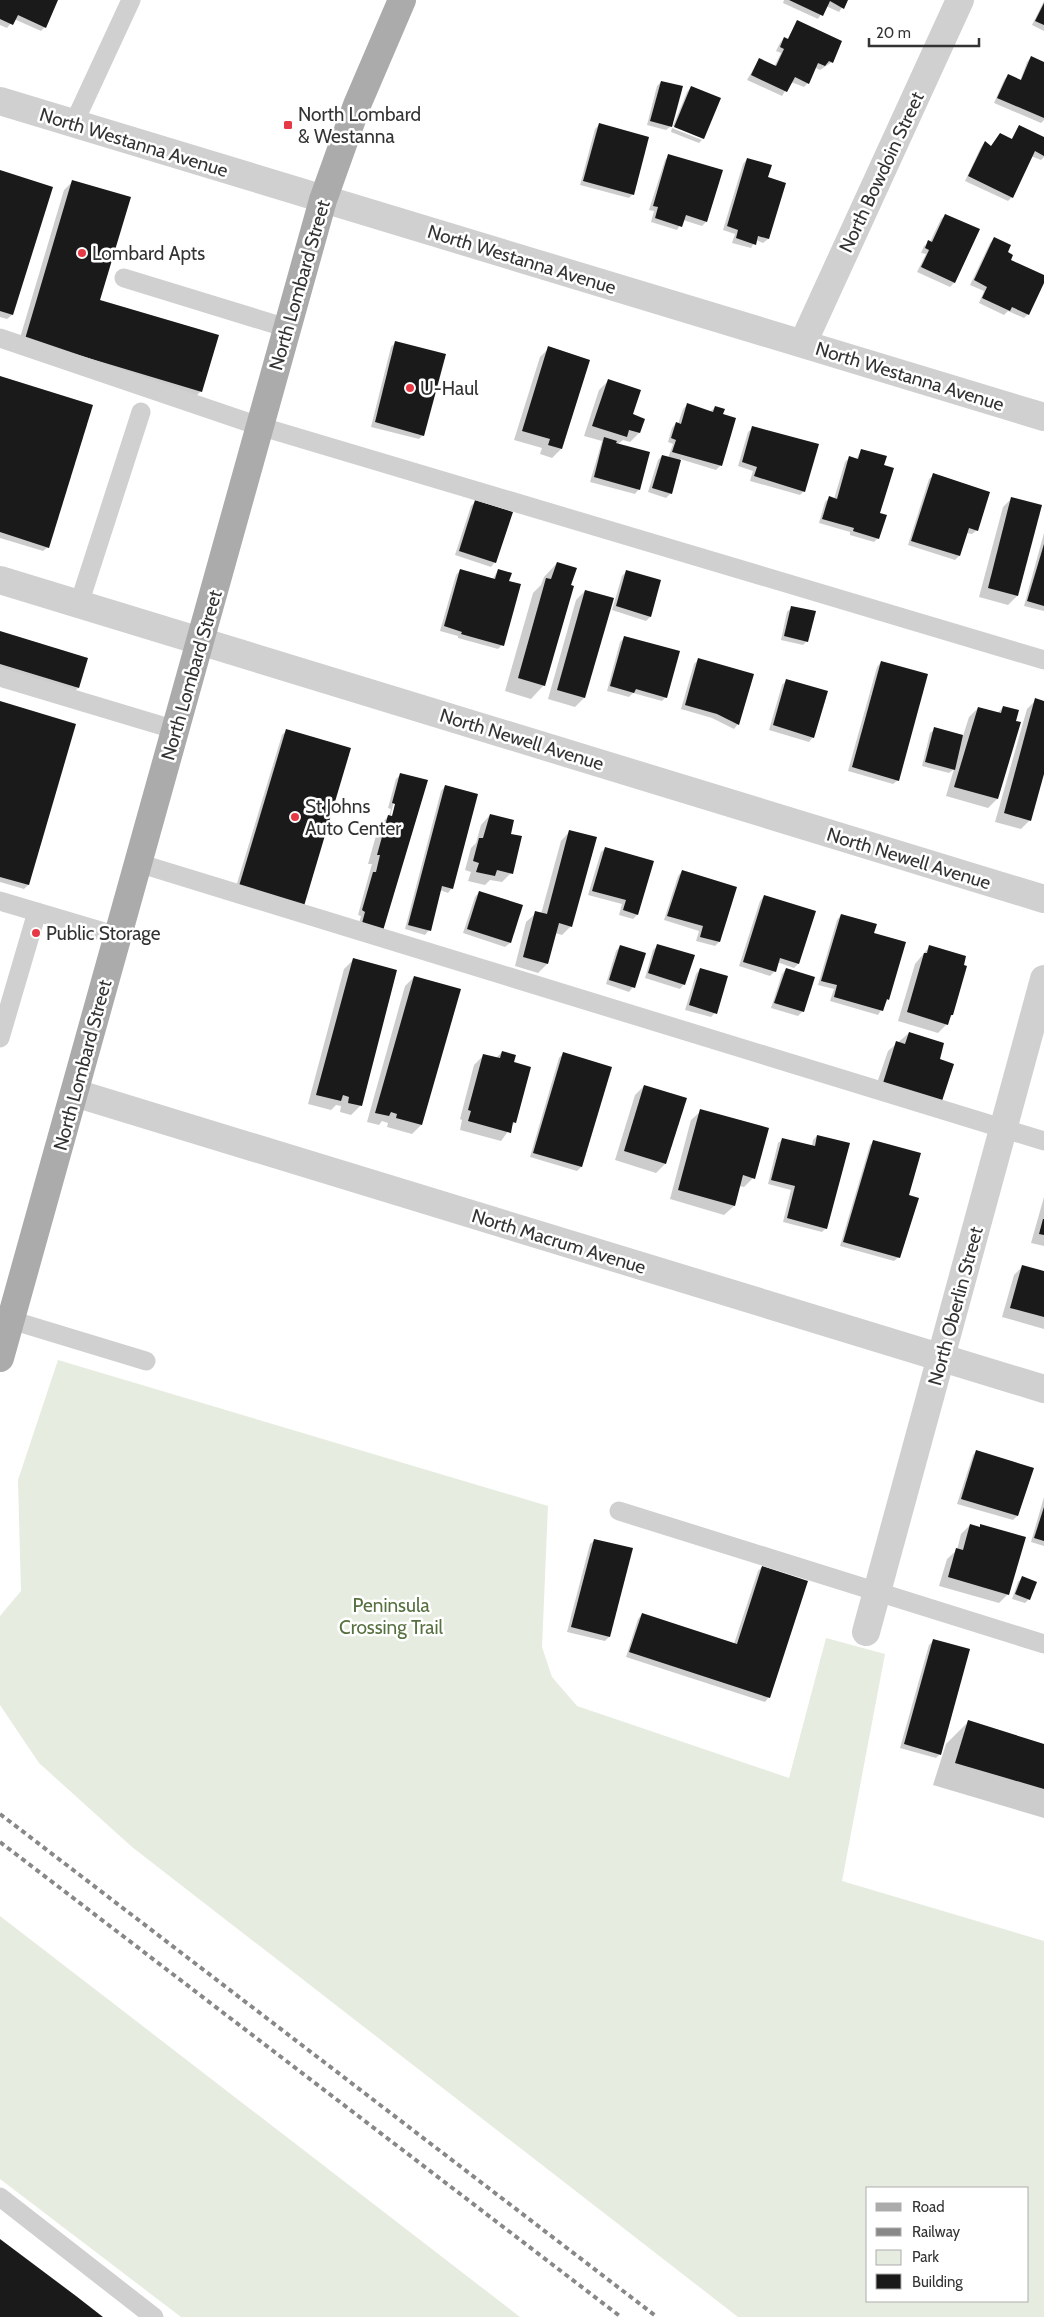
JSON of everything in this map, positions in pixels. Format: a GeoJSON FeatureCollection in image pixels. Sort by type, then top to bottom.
{"type":"FeatureCollection","features":[{"type":"Feature","properties":{"kind":"main road","name":"North Lombard Street"},"geometry":{"type":"LineString","coordinates":[[0,1358],[202,641],[259,426],[323,200],[357,105],[402,0]]}},
{"type":"Feature","properties":{"kind":"street","name":"North Bowdoin Street"},"geometry":{"type":"LineString","coordinates":[[803,343],[960,0]]}},
{"type":"Feature","properties":{"kind":"street","name":"North Westanna Avenue"},"geometry":{"type":"LineString","coordinates":[[0,101],[1044,417]]}},
{"type":"Feature","properties":{"kind":"street","name":"North Newell Avenue"},"geometry":{"type":"LineString","coordinates":[[0,580],[1044,899]]}},
{"type":"Feature","properties":{"kind":"street","name":"North Oberlin Street"},"geometry":{"type":"LineString","coordinates":[[866,1632],[1044,979]]}},
{"type":"Feature","properties":{"kind":"street","name":"North Macrum Avenue"},"geometry":{"type":"LineString","coordinates":[[75,1093],[1044,1389]]}},
{"type":"Feature","properties":{"kind":"lane"},"geometry":{"type":"LineString","coordinates":[[74,123],[131,0]]}},
{"type":"Feature","properties":{"kind":"lane"},"geometry":{"type":"LineString","coordinates":[[124,278],[286,328]]}},
{"type":"Feature","properties":{"kind":"lane"},"geometry":{"type":"LineString","coordinates":[[0,338],[259,426],[1044,660]]}},
{"type":"Feature","properties":{"kind":"lane"},"geometry":{"type":"LineString","coordinates":[[79,604],[141,412]]}},
{"type":"Feature","properties":{"kind":"lane"},"geometry":{"type":"LineString","coordinates":[[0,677],[176,730]]}},
{"type":"Feature","properties":{"kind":"lane"},"geometry":{"type":"LineString","coordinates":[[138,863],[1044,1141]]}},
{"type":"Feature","properties":{"kind":"lane"},"geometry":{"type":"LineString","coordinates":[[0,901],[118,936]]}},
{"type":"Feature","properties":{"kind":"lane"},"geometry":{"type":"LineString","coordinates":[[0,1038],[37,912]]}},
{"type":"Feature","properties":{"kind":"lane"},"geometry":{"type":"LineString","coordinates":[[11,1320],[146,1361]]}},
{"type":"Feature","properties":{"kind":"lane"},"geometry":{"type":"LineString","coordinates":[[619,1511],[1044,1644]]}},
{"type":"Feature","properties":{"kind":"lane"},"geometry":{"type":"LineString","coordinates":[[0,2197],[154,2317]]}},
{"type":"Feature","properties":{"kind":"green space","name":"Peninsula Crossing Trail"},"geometry":{"type":"Polygon","coordinates":[[[58,1360],[548,1506],[542,1647],[552,1677],[577,1706],[789,1778],[826,1638],[885,1654],[842,1881],[1044,1941],[1044,2317],[738,2317],[132,1847],[39,1763],[0,1705],[0,1616],[21,1591],[18,1480],[58,1360]]]}},
{"type":"Feature","properties":{"kind":"green space"},"geometry":{"type":"Polygon","coordinates":[[[0,1916],[520,2317],[181,2317],[0,2179],[0,1916]]]}},
{"type":"Feature","properties":{"kind":"building"},"geometry":{"type":"Polygon","coordinates":[[[0,0],[58,0],[46,28],[18,15],[13,25],[0,19],[0,0]]]}},
{"type":"Feature","properties":{"kind":"building"},"geometry":{"type":"Polygon","coordinates":[[[789,0],[848,0],[844,9],[830,1],[823,16],[789,0]]]}},
{"type":"Feature","properties":{"kind":"building"},"geometry":{"type":"Polygon","coordinates":[[[1044,3],[1044,25],[1035,21],[1044,3]]]}},
{"type":"Feature","properties":{"kind":"building"},"geometry":{"type":"Polygon","coordinates":[[[797,20],[842,41],[833,63],[829,61],[825,66],[818,63],[809,84],[795,77],[787,92],[751,75],[759,58],[776,66],[784,49],[780,47],[784,37],[788,39],[797,20]]]}},
{"type":"Feature","properties":{"kind":"building"},"geometry":{"type":"Polygon","coordinates":[[[1031,56],[1044,62],[1044,118],[997,98],[1008,74],[1021,80],[1031,56]]]}},
{"type":"Feature","properties":{"kind":"building"},"geometry":{"type":"Polygon","coordinates":[[[661,81],[683,86],[672,127],[650,121],[661,81]]]}},
{"type":"Feature","properties":{"kind":"building"},"geometry":{"type":"Polygon","coordinates":[[[691,86],[721,98],[704,139],[674,127],[691,86]]]}},
{"type":"Feature","properties":{"kind":"building"},"geometry":{"type":"Polygon","coordinates":[[[599,123],[649,137],[634,195],[583,181],[599,123]]]}},
{"type":"Feature","properties":{"kind":"building"},"geometry":{"type":"Polygon","coordinates":[[[1019,125],[1044,137],[1044,156],[1035,151],[1013,198],[968,176],[985,141],[991,146],[1000,133],[1012,139],[1019,125]]]}},
{"type":"Feature","properties":{"kind":"building"},"geometry":{"type":"Polygon","coordinates":[[[668,154],[723,170],[707,222],[686,215],[682,227],[655,218],[658,207],[653,206],[668,154]]]}},
{"type":"Feature","properties":{"kind":"building"},"geometry":{"type":"Polygon","coordinates":[[[747,158],[772,165],[768,177],[786,183],[769,239],[758,236],[756,245],[736,238],[738,230],[727,226],[747,158]]]}},
{"type":"Feature","properties":{"kind":"building"},"geometry":{"type":"Polygon","coordinates":[[[0,170],[53,187],[13,315],[0,311],[0,170]]]}},
{"type":"Feature","properties":{"kind":"building","name":"Lombard Apts"},"geometry":{"type":"Polygon","coordinates":[[[72,180],[131,197],[100,300],[219,335],[202,392],[25,339],[72,180]]]}},
{"type":"Feature","properties":{"kind":"building"},"geometry":{"type":"Polygon","coordinates":[[[945,214],[980,229],[955,283],[921,267],[929,250],[925,248],[928,240],[932,242],[945,214]]]}},
{"type":"Feature","properties":{"kind":"building"},"geometry":{"type":"Polygon","coordinates":[[[994,237],[1011,245],[1008,252],[1013,255],[1011,260],[1044,275],[1044,283],[1029,315],[1012,307],[1010,311],[982,298],[987,287],[974,280],[994,237]]]}},
{"type":"Feature","properties":{"kind":"building","name":"U-Haul"},"geometry":{"type":"Polygon","coordinates":[[[395,341],[446,354],[424,436],[375,422],[395,341]]]}},
{"type":"Feature","properties":{"kind":"building"},"geometry":{"type":"Polygon","coordinates":[[[548,346],[590,360],[562,449],[548,445],[550,439],[522,431],[548,346]]]}},
{"type":"Feature","properties":{"kind":"building"},"geometry":{"type":"Polygon","coordinates":[[[0,376],[93,405],[49,548],[0,532],[0,376]]]}},
{"type":"Feature","properties":{"kind":"building"},"geometry":{"type":"Polygon","coordinates":[[[608,379],[641,390],[633,414],[645,419],[640,433],[629,430],[627,437],[592,426],[608,379]]]}},
{"type":"Feature","properties":{"kind":"building"},"geometry":{"type":"Polygon","coordinates":[[[687,403],[713,412],[715,406],[725,409],[723,414],[736,418],[722,466],[672,452],[676,440],[671,438],[676,422],[681,424],[687,403]]]}},
{"type":"Feature","properties":{"kind":"building"},"geometry":{"type":"Polygon","coordinates":[[[752,426],[819,444],[805,492],[754,476],[757,467],[742,462],[752,426]]]}},
{"type":"Feature","properties":{"kind":"building"},"geometry":{"type":"Polygon","coordinates":[[[604,437],[617,441],[616,443],[650,452],[640,490],[594,477],[604,437]]]}},
{"type":"Feature","properties":{"kind":"building"},"geometry":{"type":"Polygon","coordinates":[[[861,449],[887,456],[884,465],[894,468],[880,513],[887,515],[879,539],[853,531],[854,528],[822,519],[829,496],[837,499],[849,456],[858,459],[861,449]]]}},
{"type":"Feature","properties":{"kind":"building"},"geometry":{"type":"Polygon","coordinates":[[[662,455],[681,460],[672,494],[652,488],[662,455]]]}},
{"type":"Feature","properties":{"kind":"building"},"geometry":{"type":"Polygon","coordinates":[[[933,473],[990,492],[978,531],[969,528],[960,556],[911,541],[933,473]]]}},
{"type":"Feature","properties":{"kind":"building"},"geometry":{"type":"Polygon","coordinates":[[[1011,497],[1042,505],[1018,596],[988,588],[1011,497]]]}},
{"type":"Feature","properties":{"kind":"building"},"geometry":{"type":"Polygon","coordinates":[[[475,500],[513,512],[496,563],[459,551],[475,500]]]}},
{"type":"Feature","properties":{"kind":"building"},"geometry":{"type":"Polygon","coordinates":[[[1044,544],[1044,606],[1027,601],[1044,544]]]}},
{"type":"Feature","properties":{"kind":"building"},"geometry":{"type":"Polygon","coordinates":[[[557,562],[577,568],[571,585],[574,586],[545,686],[518,678],[546,578],[551,579],[557,562]]]}},
{"type":"Feature","properties":{"kind":"building"},"geometry":{"type":"Polygon","coordinates":[[[460,569],[495,579],[498,569],[512,573],[509,581],[521,584],[504,646],[461,634],[462,632],[444,626],[460,569]]]}},
{"type":"Feature","properties":{"kind":"building"},"geometry":{"type":"Polygon","coordinates":[[[626,570],[661,580],[651,617],[616,606],[626,570]]]}},
{"type":"Feature","properties":{"kind":"building"},"geometry":{"type":"Polygon","coordinates":[[[585,590],[614,598],[585,698],[557,690],[585,590]]]}},
{"type":"Feature","properties":{"kind":"building"},"geometry":{"type":"Polygon","coordinates":[[[791,606],[816,611],[808,642],[784,636],[791,606]]]}},
{"type":"Feature","properties":{"kind":"building"},"geometry":{"type":"Polygon","coordinates":[[[0,631],[88,658],[79,688],[0,664],[0,631]]]}},
{"type":"Feature","properties":{"kind":"building"},"geometry":{"type":"Polygon","coordinates":[[[624,636],[680,651],[667,698],[636,689],[634,693],[610,686],[624,636]]]}},
{"type":"Feature","properties":{"kind":"building"},"geometry":{"type":"Polygon","coordinates":[[[698,658],[754,674],[739,725],[717,714],[685,705],[698,658]]]}},
{"type":"Feature","properties":{"kind":"building"},"geometry":{"type":"Polygon","coordinates":[[[881,661],[928,674],[899,781],[852,767],[881,661]]]}},
{"type":"Feature","properties":{"kind":"building"},"geometry":{"type":"Polygon","coordinates":[[[786,679],[828,691],[814,738],[773,725],[786,679]]]}},
{"type":"Feature","properties":{"kind":"building"},"geometry":{"type":"Polygon","coordinates":[[[1035,698],[1044,701],[1044,774],[1031,821],[1004,813],[1035,698]]]}},
{"type":"Feature","properties":{"kind":"building"},"geometry":{"type":"Polygon","coordinates":[[[0,701],[76,724],[29,885],[0,877],[0,701]]]}},
{"type":"Feature","properties":{"kind":"building"},"geometry":{"type":"Polygon","coordinates":[[[1003,706],[1019,710],[1016,721],[1021,722],[998,799],[954,787],[978,707],[1001,713],[1003,706]]]}},
{"type":"Feature","properties":{"kind":"building"},"geometry":{"type":"Polygon","coordinates":[[[934,727],[963,735],[955,770],[925,762],[934,727]]]}},
{"type":"Feature","properties":{"kind":"building","name":"St Johns Auto Center"},"geometry":{"type":"Polygon","coordinates":[[[286,729],[351,748],[304,906],[239,886],[286,729]]]}},
{"type":"Feature","properties":{"kind":"building"},"geometry":{"type":"Polygon","coordinates":[[[400,773],[428,780],[382,934],[361,927],[365,912],[362,910],[373,872],[376,872],[380,855],[377,855],[388,815],[392,816],[395,804],[392,803],[400,773]]]}},
{"type":"Feature","properties":{"kind":"building"},"geometry":{"type":"Polygon","coordinates":[[[445,785],[478,794],[453,889],[442,886],[431,931],[408,925],[445,785]]]}},
{"type":"Feature","properties":{"kind":"building"},"geometry":{"type":"Polygon","coordinates":[[[490,814],[514,820],[511,834],[522,836],[513,874],[497,870],[495,876],[476,872],[479,863],[473,861],[479,838],[483,838],[490,814]]]}},
{"type":"Feature","properties":{"kind":"building"},"geometry":{"type":"Polygon","coordinates":[[[569,830],[597,837],[572,927],[559,923],[548,964],[523,957],[535,911],[547,914],[569,830]]]}},
{"type":"Feature","properties":{"kind":"building"},"geometry":{"type":"Polygon","coordinates":[[[605,847],[654,861],[638,915],[623,910],[626,900],[592,891],[605,847]]]}},
{"type":"Feature","properties":{"kind":"building"},"geometry":{"type":"Polygon","coordinates":[[[682,870],[737,887],[720,942],[700,937],[703,926],[667,916],[682,870]]]}},
{"type":"Feature","properties":{"kind":"building"},"geometry":{"type":"Polygon","coordinates":[[[479,891],[523,905],[511,943],[467,929],[479,891]]]}},
{"type":"Feature","properties":{"kind":"building"},"geometry":{"type":"Polygon","coordinates":[[[764,895],[816,911],[799,964],[780,958],[776,972],[743,962],[764,895]]]}},
{"type":"Feature","properties":{"kind":"building"},"geometry":{"type":"Polygon","coordinates":[[[841,914],[877,924],[874,933],[906,942],[889,1000],[887,999],[883,1011],[834,997],[837,985],[821,981],[841,914]]]}},
{"type":"Feature","properties":{"kind":"building"},"geometry":{"type":"Polygon","coordinates":[[[657,944],[695,955],[685,985],[648,973],[657,944]]]}},
{"type":"Feature","properties":{"kind":"building"},"geometry":{"type":"Polygon","coordinates":[[[620,945],[646,953],[635,988],[609,980],[620,945]]]}},
{"type":"Feature","properties":{"kind":"building"},"geometry":{"type":"Polygon","coordinates":[[[929,945],[966,956],[964,965],[967,966],[953,1015],[951,1015],[948,1025],[907,1012],[924,953],[927,953],[929,945]]]}},
{"type":"Feature","properties":{"kind":"building"},"geometry":{"type":"Polygon","coordinates":[[[353,958],[397,970],[362,1106],[348,1103],[349,1097],[343,1095],[341,1101],[316,1095],[353,958]]]}},
{"type":"Feature","properties":{"kind":"building"},"geometry":{"type":"Polygon","coordinates":[[[700,968],[728,976],[717,1014],[689,1005],[700,968]]]}},
{"type":"Feature","properties":{"kind":"building"},"geometry":{"type":"Polygon","coordinates":[[[786,968],[815,977],[804,1012],[774,1003],[786,968]]]}},
{"type":"Feature","properties":{"kind":"building"},"geometry":{"type":"Polygon","coordinates":[[[414,976],[461,989],[422,1125],[396,1118],[397,1114],[391,1112],[389,1116],[375,1113],[414,976]]]}},
{"type":"Feature","properties":{"kind":"building"},"geometry":{"type":"Polygon","coordinates":[[[909,1032],[944,1043],[940,1059],[954,1064],[942,1101],[883,1083],[896,1041],[905,1044],[909,1032]]]}},
{"type":"Feature","properties":{"kind":"building"},"geometry":{"type":"Polygon","coordinates":[[[502,1051],[516,1055],[514,1062],[531,1067],[516,1123],[513,1122],[511,1133],[468,1121],[471,1111],[468,1110],[483,1054],[500,1058],[502,1051]]]}},
{"type":"Feature","properties":{"kind":"building"},"geometry":{"type":"Polygon","coordinates":[[[563,1052],[612,1067],[582,1167],[533,1153],[563,1052]]]}},
{"type":"Feature","properties":{"kind":"building"},"geometry":{"type":"Polygon","coordinates":[[[644,1085],[687,1098],[666,1164],[624,1151],[644,1085]]]}},
{"type":"Feature","properties":{"kind":"building"},"geometry":{"type":"Polygon","coordinates":[[[700,1109],[769,1128],[755,1179],[743,1175],[735,1206],[678,1190],[700,1109]]]}},
{"type":"Feature","properties":{"kind":"building"},"geometry":{"type":"Polygon","coordinates":[[[817,1135],[850,1143],[827,1229],[787,1218],[795,1186],[771,1180],[782,1138],[815,1146],[817,1135]]]}},
{"type":"Feature","properties":{"kind":"building"},"geometry":{"type":"Polygon","coordinates":[[[873,1140],[921,1153],[909,1195],[919,1198],[900,1258],[843,1242],[873,1140]]]}},
{"type":"Feature","properties":{"kind":"building"},"geometry":{"type":"Polygon","coordinates":[[[1044,1219],[1044,1235],[1039,1234],[1044,1219]]]}},
{"type":"Feature","properties":{"kind":"building"},"geometry":{"type":"Polygon","coordinates":[[[1022,1265],[1044,1271],[1044,1317],[1010,1308],[1022,1265]]]}},
{"type":"Feature","properties":{"kind":"building"},"geometry":{"type":"Polygon","coordinates":[[[976,1450],[1034,1468],[1018,1516],[961,1499],[976,1450]]]}},
{"type":"Feature","properties":{"kind":"building"},"geometry":{"type":"Polygon","coordinates":[[[1044,1507],[1044,1541],[1034,1538],[1044,1507]]]}},
{"type":"Feature","properties":{"kind":"building"},"geometry":{"type":"Polygon","coordinates":[[[970,1524],[980,1527],[980,1524],[1026,1537],[1009,1595],[948,1577],[956,1548],[963,1550],[970,1524]]]}},
{"type":"Feature","properties":{"kind":"building"},"geometry":{"type":"Polygon","coordinates":[[[594,1539],[633,1548],[610,1637],[571,1627],[594,1539]]]}},
{"type":"Feature","properties":{"kind":"building"},"geometry":{"type":"Polygon","coordinates":[[[762,1566],[808,1581],[770,1698],[629,1652],[642,1613],[737,1644],[762,1566]]]}},
{"type":"Feature","properties":{"kind":"building"},"geometry":{"type":"Polygon","coordinates":[[[1022,1576],[1037,1582],[1030,1600],[1015,1594],[1022,1576]]]}},
{"type":"Feature","properties":{"kind":"building"},"geometry":{"type":"Polygon","coordinates":[[[933,1639],[970,1649],[941,1755],[904,1744],[933,1639]]]}},
{"type":"Feature","properties":{"kind":"building"},"geometry":{"type":"Polygon","coordinates":[[[968,1720],[1044,1744],[1044,1789],[955,1763],[968,1720]]]}},
{"type":"Feature","properties":{"kind":"building"},"geometry":{"type":"Polygon","coordinates":[[[0,2239],[76,2296],[103,2317],[0,2317],[0,2239]]]}},
{"type":"Feature","properties":{"kind":"railway"},"geometry":{"type":"LineString","coordinates":[[0,1814],[657,2317]]}},
{"type":"Feature","properties":{"kind":"railway"},"geometry":{"type":"LineString","coordinates":[[0,1842],[621,2317]]}},
{"type":"Feature","properties":{"kind":"place","name":"North Lombard & Westanna"},"geometry":{"type":"Point","coordinates":[288,125]}},
{"type":"Feature","properties":{"kind":"place","name":"Lombard Apts"},"geometry":{"type":"Point","coordinates":[82,253]}},
{"type":"Feature","properties":{"kind":"place","name":"U-Haul"},"geometry":{"type":"Point","coordinates":[410,388]}},
{"type":"Feature","properties":{"kind":"place","name":"St Johns Auto Center"},"geometry":{"type":"Point","coordinates":[295,817]}},
{"type":"Feature","properties":{"kind":"place","name":"Public Storage"},"geometry":{"type":"Point","coordinates":[36,933]}}]}
